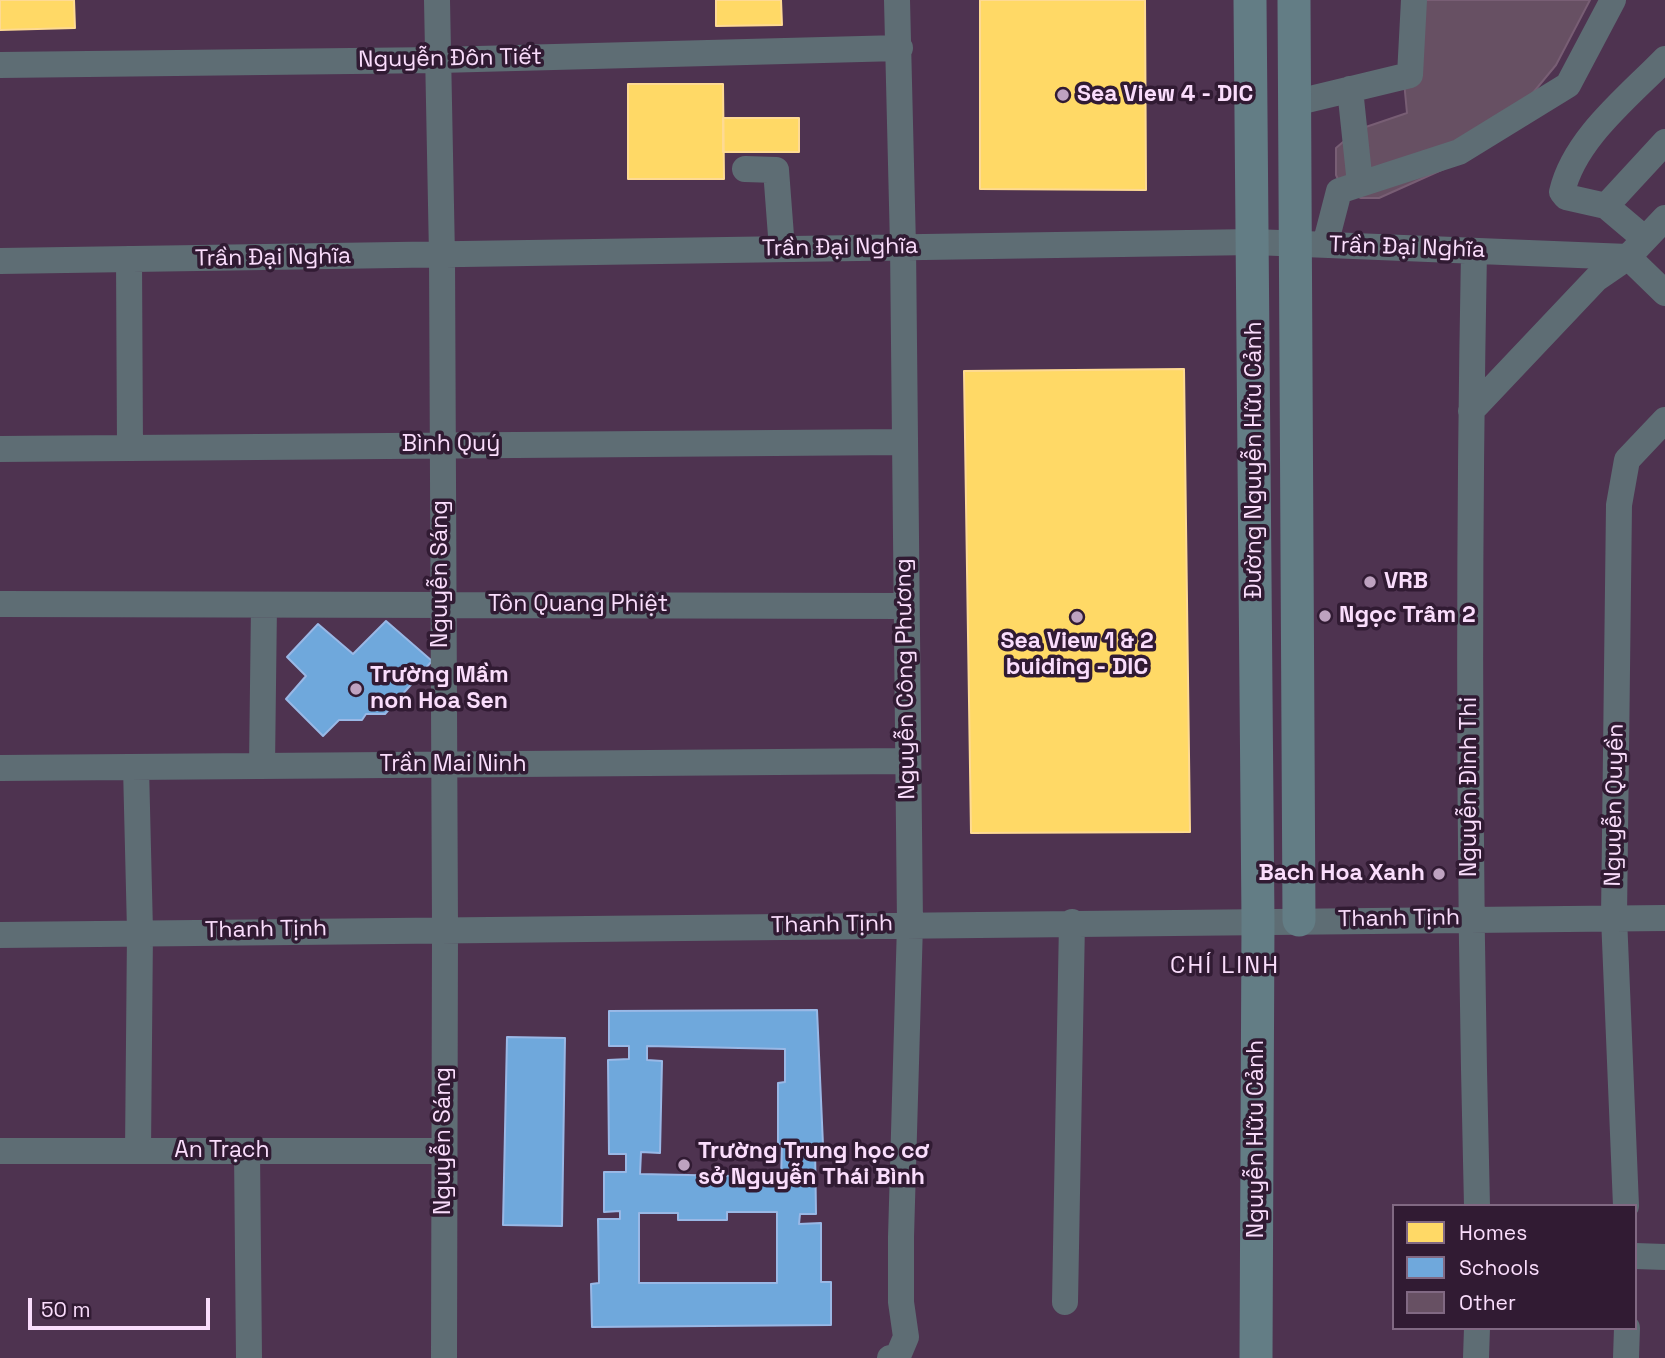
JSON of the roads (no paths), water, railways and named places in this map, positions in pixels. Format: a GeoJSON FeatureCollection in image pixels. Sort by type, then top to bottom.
{"type":"FeatureCollection","features":[{"type":"Feature","properties":{"kind":"main road","name":"Đường Nguyễn Hữu Cảnh"},"geometry":{"type":"LineString","coordinates":[[1250,0],[1258,920]]}},
{"type":"Feature","properties":{"kind":"main road","name":"Đường Nguyễn Hữu Cảnh"},"geometry":{"type":"LineString","coordinates":[[1294,0],[1294,103],[1310,244],[1299,920]]}},
{"type":"Feature","properties":{"kind":"main road","name":"Nguyễn Hữu Cảnh"},"geometry":{"type":"LineString","coordinates":[[1256,1358],[1258,920]]}},
{"type":"Feature","properties":{"kind":"street","name":"Nguyễn Sáng"},"geometry":{"type":"LineString","coordinates":[[437,0],[442,256],[444,1358]]}},
{"type":"Feature","properties":{"kind":"street","name":"Nguyễn Công Phương"},"geometry":{"type":"LineString","coordinates":[[894,1357],[906,1337],[901,1302],[901,1250],[910,924],[904,606],[903,246],[897,0]]}},
{"type":"Feature","properties":{"kind":"street"},"geometry":{"type":"LineString","coordinates":[[1294,103],[1410,75],[1414,0]]}},
{"type":"Feature","properties":{"kind":"street"},"geometry":{"type":"LineString","coordinates":[[1310,244],[1339,191],[1459,152],[1568,85],[1613,0]]}},
{"type":"Feature","properties":{"kind":"street","name":"Nguyễn Đôn Tiết"},"geometry":{"type":"LineString","coordinates":[[0,65],[439,60],[900,48]]}},
{"type":"Feature","properties":{"kind":"street"},"geometry":{"type":"LineString","coordinates":[[1665,59],[1588,139],[1564,181],[1562,192],[1566,197],[1606,206],[1665,293]]}},
{"type":"Feature","properties":{"kind":"street"},"geometry":{"type":"LineString","coordinates":[[1350,89],[1360,184]]}},
{"type":"Feature","properties":{"kind":"street"},"geometry":{"type":"LineString","coordinates":[[1606,206],[1665,142]]}},
{"type":"Feature","properties":{"kind":"street"},"geometry":{"type":"LineString","coordinates":[[745,169],[776,170],[782,249]]}},
{"type":"Feature","properties":{"kind":"street"},"geometry":{"type":"LineString","coordinates":[[1471,411],[1595,279],[1637,248],[1665,218]]}},
{"type":"Feature","properties":{"kind":"street","name":"Trần Đại Nghĩa"},"geometry":{"type":"LineString","coordinates":[[0,261],[1254,242],[1474,251],[1637,248]]}},
{"type":"Feature","properties":{"kind":"street","name":"Nguyễn Đình Thi"},"geometry":{"type":"LineString","coordinates":[[1474,251],[1470,918],[1477,1204]]}},
{"type":"Feature","properties":{"kind":"street"},"geometry":{"type":"LineString","coordinates":[[129,259],[130,448]]}},
{"type":"Feature","properties":{"kind":"street","name":"Nguyễn Quyền"},"geometry":{"type":"LineString","coordinates":[[1626,1204],[1614,917],[1619,505],[1627,460],[1665,420]]}},
{"type":"Feature","properties":{"kind":"street","name":"Bình Quý"},"geometry":{"type":"LineString","coordinates":[[0,449],[903,442]]}},
{"type":"Feature","properties":{"kind":"street","name":"Tôn Quang Phiệt"},"geometry":{"type":"LineString","coordinates":[[0,604],[904,606]]}},
{"type":"Feature","properties":{"kind":"street"},"geometry":{"type":"LineString","coordinates":[[262,766],[264,605]]}},
{"type":"Feature","properties":{"kind":"street","name":"Trần Mai Ninh"},"geometry":{"type":"LineString","coordinates":[[0,768],[906,761]]}},
{"type":"Feature","properties":{"kind":"street"},"geometry":{"type":"LineString","coordinates":[[136,767],[140,931],[138,1151]]}},
{"type":"Feature","properties":{"kind":"street","name":"Thanh Tịnh"},"geometry":{"type":"LineString","coordinates":[[0,934],[1665,918]]}},
{"type":"Feature","properties":{"kind":"street"},"geometry":{"type":"LineString","coordinates":[[1065,1303],[1072,922]]}},
{"type":"Feature","properties":{"kind":"street","name":"An Trạch"},"geometry":{"type":"LineString","coordinates":[[0,1151],[443,1151]]}},
{"type":"Feature","properties":{"kind":"street"},"geometry":{"type":"LineString","coordinates":[[247,1151],[249,1358]]}},
{"type":"Feature","properties":{"kind":"street"},"geometry":{"type":"LineString","coordinates":[[1637,1256],[1665,1257]]}},
{"type":"Feature","properties":{"kind":"street"},"geometry":{"type":"LineString","coordinates":[[1476,1358],[1477,1330]]}},
{"type":"Feature","properties":{"kind":"street"},"geometry":{"type":"LineString","coordinates":[[1626,1358],[1627,1330]]}},
{"type":"Feature","properties":{"kind":"place","name":"Sea View 4 - DIC"},"geometry":{"type":"Point","coordinates":[1063,95]}},
{"type":"Feature","properties":{"kind":"place","name":"VRB"},"geometry":{"type":"Point","coordinates":[1370,582]}},
{"type":"Feature","properties":{"kind":"place","name":"Ngọc Trâm 2"},"geometry":{"type":"Point","coordinates":[1325,616]}},
{"type":"Feature","properties":{"kind":"place","name":"Sea View 1 & 2 buiding - DIC"},"geometry":{"type":"Point","coordinates":[1077,617]}},
{"type":"Feature","properties":{"kind":"place","name":"Trường Mầm non Hoa Sen"},"geometry":{"type":"Point","coordinates":[356,689]}},
{"type":"Feature","properties":{"kind":"place","name":"Bach Hoa Xanh"},"geometry":{"type":"Point","coordinates":[1439,874]}},
{"type":"Feature","properties":{"kind":"place","name":"Trường Trung học cơ sở Nguyễn Thái Bình"},"geometry":{"type":"Point","coordinates":[684,1165]}},
{"type":"Feature","properties":{"kind":"district","name":"CHÍ LINH"},"geometry":{"type":"Point","coordinates":[1225,966]}}]}
